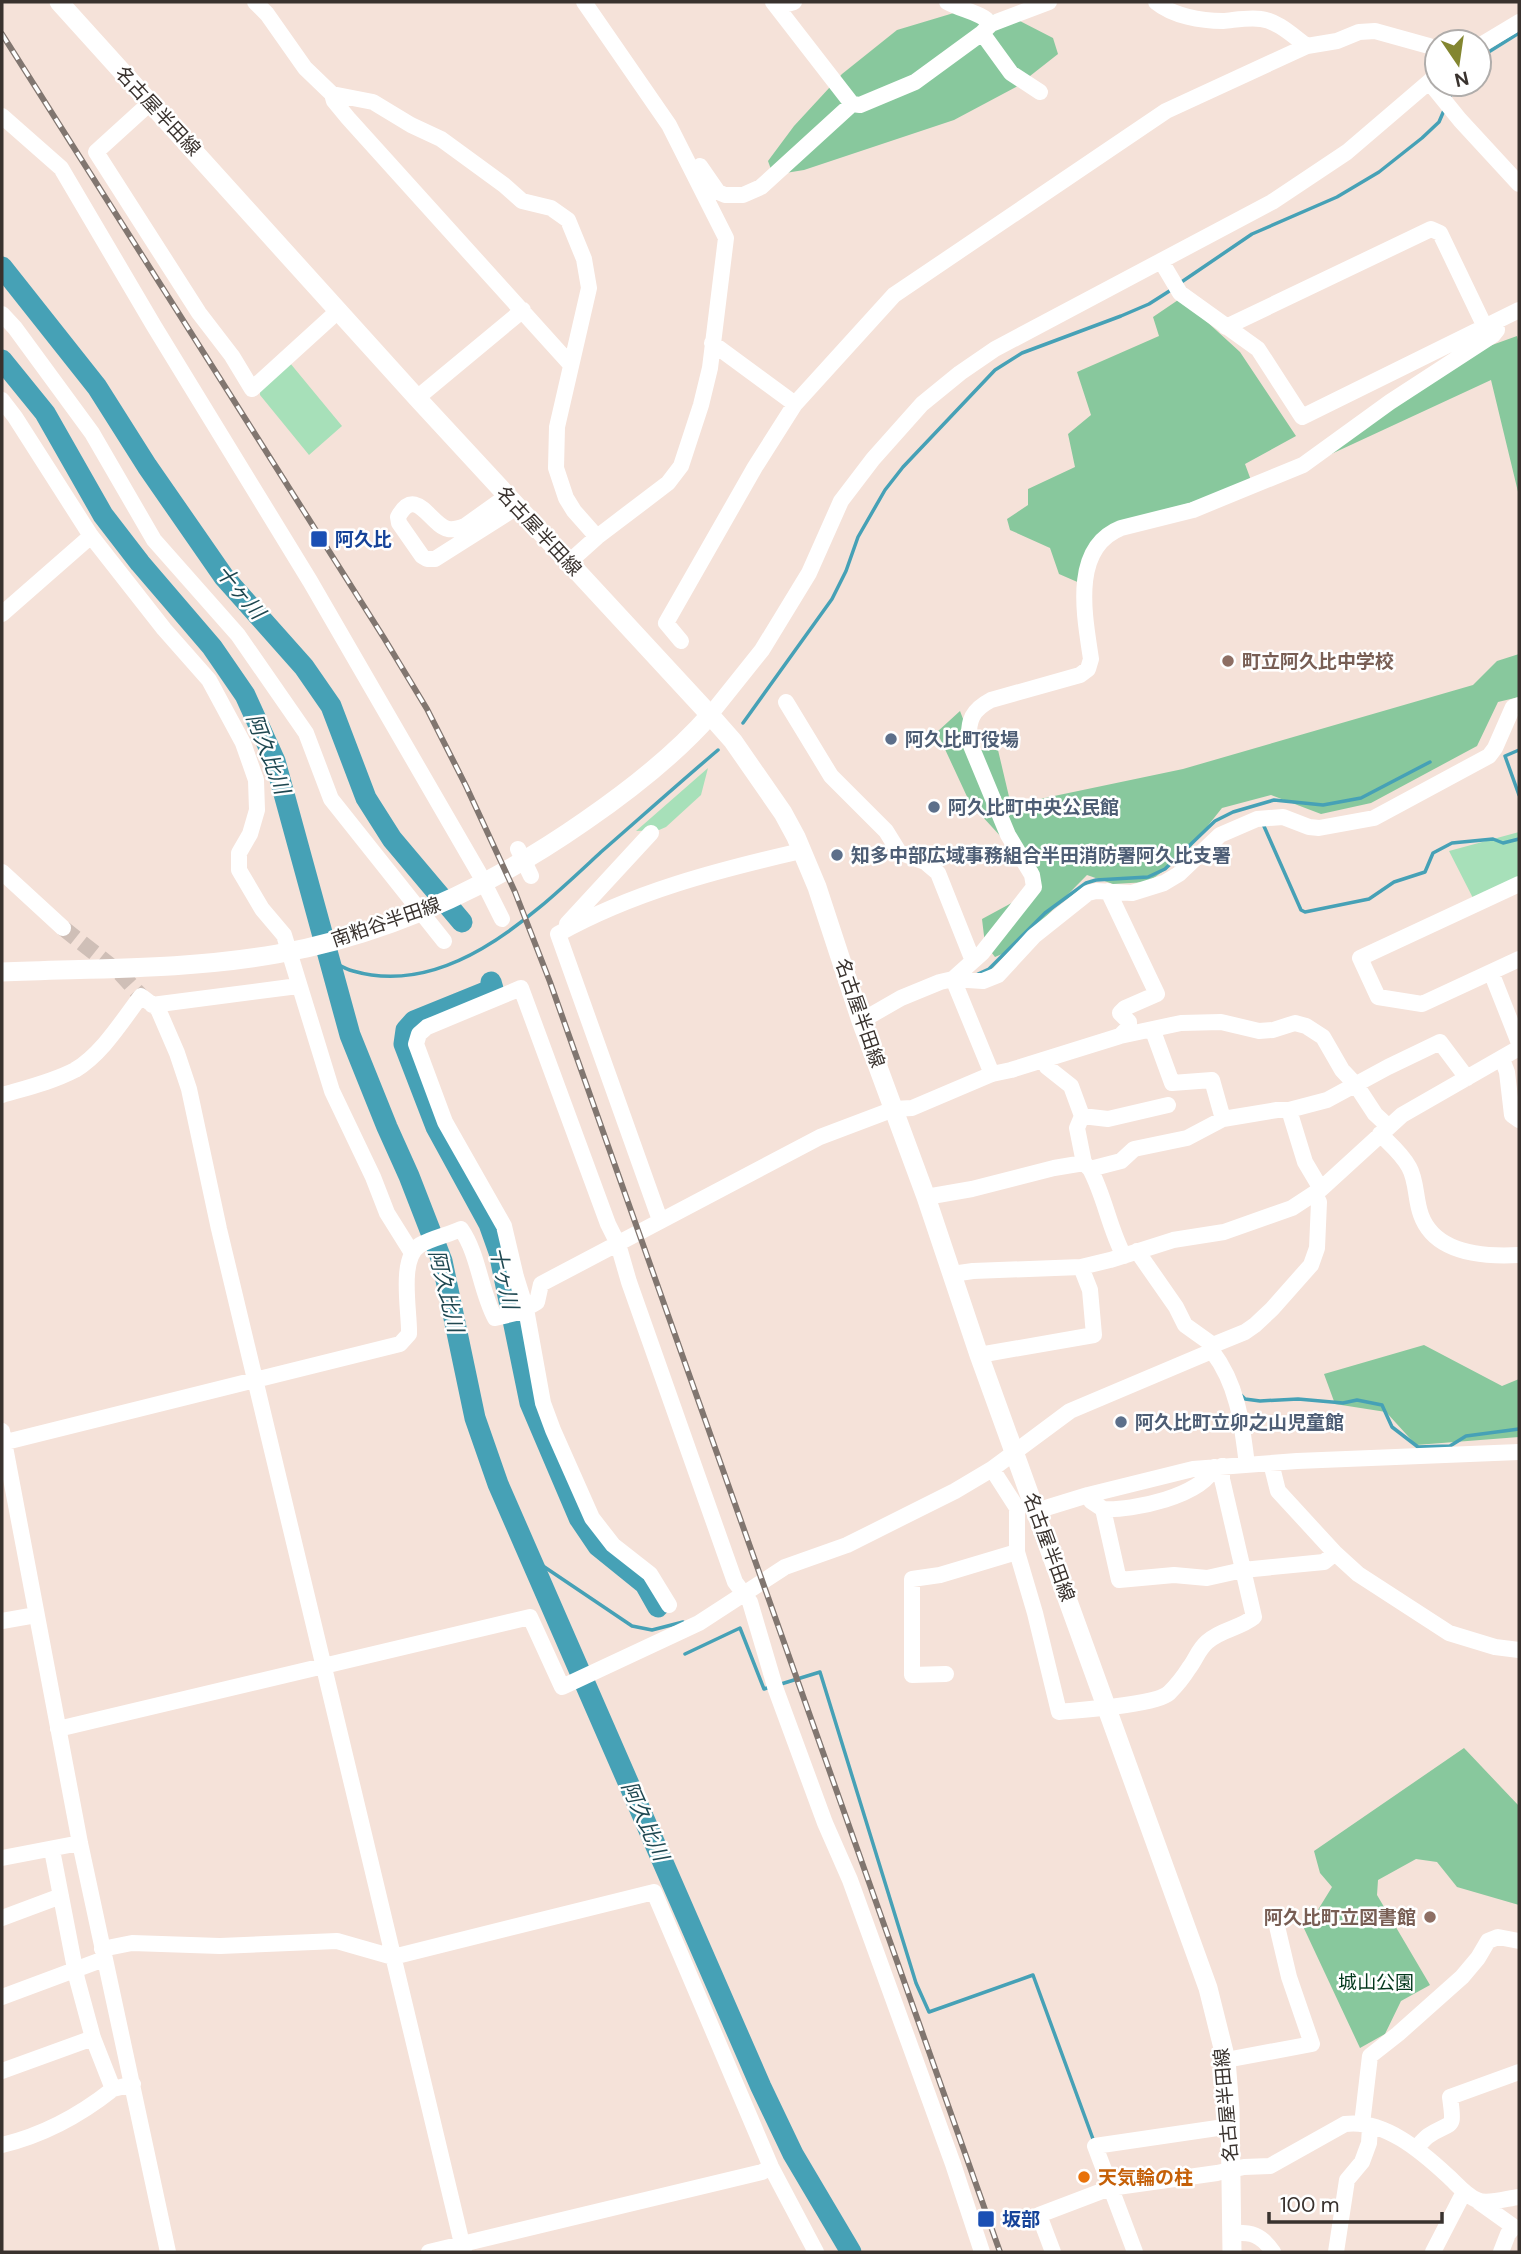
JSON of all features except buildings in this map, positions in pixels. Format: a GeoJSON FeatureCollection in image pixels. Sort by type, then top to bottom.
{"type":"FeatureCollection","features":[{"type":"Feature","properties":{"kind":"main road","name":"名古屋半田線"},"geometry":{"type":"LineString","coordinates":[[59,2],[417,398],[710,715],[730,738],[783,813],[817,887],[861,1021],[926,1197],[979,1355],[1208,1988],[1226,2060],[1231,2126],[1232,2243]]}},
{"type":"Feature","properties":{"kind":"main road","name":"南粕谷半田線"},"geometry":{"type":"LineString","coordinates":[[2,972],[180,964],[248,958],[314,946],[385,926],[464,894],[544,850],[615,801],[656,767],[710,715]]}},
{"type":"Feature","properties":{"kind":"street"},"geometry":{"type":"LineString","coordinates":[[255,2],[267,14],[305,68],[332,94],[334,101],[348,118],[571,365]]}},
{"type":"Feature","properties":{"kind":"street"},"geometry":{"type":"LineString","coordinates":[[568,563],[597,537],[668,483],[681,466],[702,405],[726,238],[669,125],[584,2]]}},
{"type":"Feature","properties":{"kind":"street"},"geometry":{"type":"LineString","coordinates":[[775,4],[794,2]]}},
{"type":"Feature","properties":{"kind":"street"},"geometry":{"type":"LineString","coordinates":[[947,2],[986,18],[986,29],[1011,73],[1040,92]]}},
{"type":"Feature","properties":{"kind":"street"},"geometry":{"type":"LineString","coordinates":[[775,4],[852,104],[860,105],[915,82],[986,29],[1049,2]]}},
{"type":"Feature","properties":{"kind":"street"},"geometry":{"type":"LineString","coordinates":[[1156,2],[1166,10],[1206,19],[1261,19],[1275,23],[1307,46]]}},
{"type":"Feature","properties":{"kind":"street"},"geometry":{"type":"LineString","coordinates":[[1493,38],[1519,22]]}},
{"type":"Feature","properties":{"kind":"street"},"geometry":{"type":"LineString","coordinates":[[681,641],[666,623],[755,467],[795,404],[894,295],[1166,111],[1307,46],[1337,41],[1367,30],[1423,44]]}},
{"type":"Feature","properties":{"kind":"street"},"geometry":{"type":"LineString","coordinates":[[710,715],[762,650],[809,573],[841,501],[873,459],[922,404],[995,349],[1164,268],[1306,181],[1347,152],[1423,88]]}},
{"type":"Feature","properties":{"kind":"street"},"geometry":{"type":"LineString","coordinates":[[332,94],[373,102],[441,139],[522,201],[551,208],[568,220],[584,259],[589,288],[557,427],[556,468],[570,504],[597,537]]}},
{"type":"Feature","properties":{"kind":"street"},"geometry":{"type":"LineString","coordinates":[[1444,98],[1519,184]]}},
{"type":"Feature","properties":{"kind":"street"},"geometry":{"type":"LineString","coordinates":[[151,102],[96,152],[199,313],[232,356],[252,389],[338,310]]}},
{"type":"Feature","properties":{"kind":"street"},"geometry":{"type":"LineString","coordinates":[[681,149],[691,152],[718,192],[725,195],[743,195],[761,187],[852,104]]}},
{"type":"Feature","properties":{"kind":"street"},"geometry":{"type":"LineString","coordinates":[[2,116],[61,168],[317,593],[479,873],[502,919]]}},
{"type":"Feature","properties":{"kind":"street"},"geometry":{"type":"LineString","coordinates":[[861,1021],[901,998],[953,979],[982,953],[1034,887],[1032,875],[1009,835],[969,741],[968,728],[971,716],[978,707],[990,700],[1080,675],[1088,669],[1091,659],[1086,630],[1085,576],[1098,546],[1114,530],[1194,510],[1303,464],[1497,330],[1490,325],[1440,233],[1431,229],[1226,327]]}},
{"type":"Feature","properties":{"kind":"street"},"geometry":{"type":"LineString","coordinates":[[1164,268],[1180,293],[1258,349],[1302,417],[1519,310]]}},
{"type":"Feature","properties":{"kind":"street"},"geometry":{"type":"LineString","coordinates":[[417,398],[523,310]]}},
{"type":"Feature","properties":{"kind":"street"},"geometry":{"type":"LineString","coordinates":[[2,314],[92,433],[154,540],[238,635],[306,733],[331,799],[444,941]]}},
{"type":"Feature","properties":{"kind":"street"},"geometry":{"type":"LineString","coordinates":[[712,344],[795,404]]}},
{"type":"Feature","properties":{"kind":"street"},"geometry":{"type":"LineString","coordinates":[[2,400],[91,536],[164,629],[209,680],[243,743],[256,780],[257,810],[250,834],[239,853],[239,870],[262,909],[284,935],[332,1091],[387,1213],[415,1249]]}},
{"type":"Feature","properties":{"kind":"street"},"geometry":{"type":"LineString","coordinates":[[441,526],[449,529],[466,526],[512,502]]}},
{"type":"Feature","properties":{"kind":"street"},"geometry":{"type":"LineString","coordinates":[[447,551],[450,539],[422,507],[416,505],[401,511],[399,523],[422,556],[435,559],[447,551],[512,502]]}},
{"type":"Feature","properties":{"kind":"street"},"geometry":{"type":"LineString","coordinates":[[2,614],[91,536]]}},
{"type":"Feature","properties":{"kind":"street"},"geometry":{"type":"LineString","coordinates":[[786,702],[831,776],[881,825],[899,852],[925,862],[937,873],[974,961]]}},
{"type":"Feature","properties":{"kind":"street"},"geometry":{"type":"LineString","coordinates":[[953,979],[972,982],[998,975],[1034,936],[1088,893],[1132,893],[1164,883],[1179,874],[1220,835],[1257,819],[1283,817],[1320,828],[1374,818],[1489,755],[1516,706]]}},
{"type":"Feature","properties":{"kind":"street"},"geometry":{"type":"LineString","coordinates":[[1516,706],[1519,723]]}},
{"type":"Feature","properties":{"kind":"street"},"geometry":{"type":"LineString","coordinates":[[558,934],[651,833]]}},
{"type":"Feature","properties":{"kind":"street"},"geometry":{"type":"LineString","coordinates":[[518,849],[531,876]]}},
{"type":"Feature","properties":{"kind":"street"},"geometry":{"type":"LineString","coordinates":[[558,934],[587,918],[716,870],[801,851]]}},
{"type":"Feature","properties":{"kind":"street"},"geometry":{"type":"LineString","coordinates":[[2,872],[63,928]]}},
{"type":"Feature","properties":{"kind":"street"},"geometry":{"type":"LineString","coordinates":[[1519,884],[1360,958],[1378,997],[1422,1004],[1519,959]]}},
{"type":"Feature","properties":{"kind":"street"},"geometry":{"type":"LineString","coordinates":[[1108,891],[1157,994],[1125,1008],[1120,1013],[1129,1022],[1129,1027],[1120,1037]]}},
{"type":"Feature","properties":{"kind":"street"},"geometry":{"type":"LineString","coordinates":[[558,934],[660,1220]]}},
{"type":"Feature","properties":{"kind":"street"},"geometry":{"type":"LineString","coordinates":[[952,1274],[1081,1267],[1173,1240],[1224,1232],[1292,1208],[1318,1191],[1402,1115],[1467,1078],[1508,1060],[1519,1045],[1491,972]]}},
{"type":"Feature","properties":{"kind":"street"},"geometry":{"type":"LineString","coordinates":[[953,979],[992,1074]]}},
{"type":"Feature","properties":{"kind":"street"},"geometry":{"type":"LineString","coordinates":[[152,1005],[298,986]]}},
{"type":"Feature","properties":{"kind":"street"},"geometry":{"type":"LineString","coordinates":[[669,1605],[650,1574],[613,1545],[592,1518],[543,1403],[517,1312],[516,1277],[504,1226],[445,1122],[416,1044],[419,1034],[427,1027],[521,988],[608,1224],[618,1244],[735,1582],[750,1602],[776,1690],[825,1823],[850,1880],[982,2252]]}},
{"type":"Feature","properties":{"kind":"street"},"geometry":{"type":"LineString","coordinates":[[2,1095],[43,1083],[76,1069],[102,1046],[141,996],[158,1009],[189,1089],[254,1378],[463,2248]]}},
{"type":"Feature","properties":{"kind":"street"},"geometry":{"type":"LineString","coordinates":[[415,1249],[461,1229],[467,1238],[488,1305],[495,1318],[517,1312],[537,1302],[541,1284],[820,1137],[894,1109],[912,1108],[992,1074],[1120,1037],[1199,1021],[1221,1022],[1259,1031],[1295,1023],[1306,1026],[1323,1037],[1336,1062],[1356,1085],[1410,1170],[1422,1218],[1440,1242],[1484,1255],[1519,1255]]}},
{"type":"Feature","properties":{"kind":"street"},"geometry":{"type":"LineString","coordinates":[[1153,1031],[1172,1083],[1212,1080],[1223,1119]]}},
{"type":"Feature","properties":{"kind":"street"},"geometry":{"type":"LineString","coordinates":[[926,1197],[972,1189],[1054,1168],[1121,1161],[1134,1149],[1187,1138],[1223,1119],[1289,1110],[1327,1100],[1388,1066],[1440,1042],[1467,1078]]}},
{"type":"Feature","properties":{"kind":"street"},"geometry":{"type":"LineString","coordinates":[[1044,1060],[1048,1067],[1071,1086],[1082,1116],[1077,1128],[1087,1166],[1097,1182],[1113,1234],[1176,1307],[1185,1325],[1213,1348],[1224,1366],[1240,1407],[1247,1465]]}},
{"type":"Feature","properties":{"kind":"street"},"geometry":{"type":"LineString","coordinates":[[1508,1060],[1512,1115],[1519,1120]]}},
{"type":"Feature","properties":{"kind":"street"},"geometry":{"type":"LineString","coordinates":[[1082,1116],[1108,1119],[1168,1105]]}},
{"type":"Feature","properties":{"kind":"street"},"geometry":{"type":"LineString","coordinates":[[58,1729],[530,1617],[562,1687],[699,1623],[785,1567],[848,1545],[955,1491],[1015,1453],[1070,1411],[1213,1348],[1255,1325],[1311,1265],[1317,1248],[1318,1191],[1305,1162],[1289,1110]]}},
{"type":"Feature","properties":{"kind":"street"},"geometry":{"type":"LineString","coordinates":[[168,2252],[80,1843],[3,1439],[400,1344],[409,1334],[406,1285],[415,1249]]}},
{"type":"Feature","properties":{"kind":"street"},"geometry":{"type":"LineString","coordinates":[[979,1355],[1094,1335],[1090,1290],[1081,1267]]}},
{"type":"Feature","properties":{"kind":"street"},"geometry":{"type":"LineString","coordinates":[[1036,1511],[1193,1469],[1519,1452]]}},
{"type":"Feature","properties":{"kind":"street"},"geometry":{"type":"LineString","coordinates":[[1271,1463],[1278,1491],[1358,1574],[1449,1633],[1495,1647],[1519,1650]]}},
{"type":"Feature","properties":{"kind":"street"},"geometry":{"type":"LineString","coordinates":[[992,1469],[1017,1508],[1017,1552],[1059,1712],[1108,1708],[1167,1695],[1206,1643],[1223,1631],[1243,1626],[1254,1617],[1218,1467]]}},
{"type":"Feature","properties":{"kind":"street"},"geometry":{"type":"LineString","coordinates":[[1088,1495],[1091,1501],[1103,1509],[1139,1507],[1186,1492],[1210,1476],[1218,1467]]}},
{"type":"Feature","properties":{"kind":"street"},"geometry":{"type":"LineString","coordinates":[[1103,1509],[1119,1580],[1174,1575],[1207,1578],[1243,1570],[1324,1562],[1335,1553]]}},
{"type":"Feature","properties":{"kind":"street"},"geometry":{"type":"LineString","coordinates":[[946,1674],[912,1675],[912,1579],[940,1575],[1017,1552]]}},
{"type":"Feature","properties":{"kind":"street"},"geometry":{"type":"LineString","coordinates":[[2,1621],[36,1615]]}},
{"type":"Feature","properties":{"kind":"street"},"geometry":{"type":"LineString","coordinates":[[2,1858],[80,1843]]}},
{"type":"Feature","properties":{"kind":"street"},"geometry":{"type":"LineString","coordinates":[[52,1850],[93,2038],[113,2089]]}},
{"type":"Feature","properties":{"kind":"street"},"geometry":{"type":"LineString","coordinates":[[2,1997],[69,1973],[132,1942],[220,1947],[337,1941],[393,1957],[654,1892],[771,2167],[816,2252]]}},
{"type":"Feature","properties":{"kind":"street"},"geometry":{"type":"LineString","coordinates":[[2,1918],[61,1896]]}},
{"type":"Feature","properties":{"kind":"street"},"geometry":{"type":"LineString","coordinates":[[1226,2060],[1311,2044],[1289,1977],[1276,1922]]}},
{"type":"Feature","properties":{"kind":"street"},"geometry":{"type":"LineString","coordinates":[[1336,2252],[1347,2180],[1362,2162],[1369,2143],[1366,2125],[1370,2056],[1462,1977],[1488,1941],[1498,1937],[1519,1941]]}},
{"type":"Feature","properties":{"kind":"street"},"geometry":{"type":"LineString","coordinates":[[2,2071],[93,2038]]}},
{"type":"Feature","properties":{"kind":"street"},"geometry":{"type":"LineString","coordinates":[[1416,2148],[1429,2135],[1451,2124],[1450,2096],[1519,2072]]}},
{"type":"Feature","properties":{"kind":"street"},"geometry":{"type":"LineString","coordinates":[[2,2145],[41,2133],[91,2107],[113,2089],[132,2084]]}},
{"type":"Feature","properties":{"kind":"street"},"geometry":{"type":"LineString","coordinates":[[1052,2252],[1039,2215],[1110,2189],[1244,2167],[1270,2166],[1345,2124],[1366,2125],[1416,2148],[1464,2192],[1514,2227],[1501,2252]]}},
{"type":"Feature","properties":{"kind":"street"},"geometry":{"type":"LineString","coordinates":[[1135,2252],[1095,2146],[1231,2126]]}},
{"type":"Feature","properties":{"kind":"street"},"geometry":{"type":"LineString","coordinates":[[429,2252],[463,2248],[762,2172],[771,2167]]}},
{"type":"Feature","properties":{"kind":"street"},"geometry":{"type":"LineString","coordinates":[[1433,2252],[1464,2192]]}},
{"type":"Feature","properties":{"kind":"street"},"geometry":{"type":"LineString","coordinates":[[1479,2202],[1519,2197]]}},
{"type":"Feature","properties":{"kind":"street"},"geometry":{"type":"LineString","coordinates":[[1232,2243],[1250,2232],[1273,2252]]}},
{"type":"Feature","properties":{"kind":"green space"},"geometry":{"type":"Polygon","coordinates":[[[957,12],[1010,16],[1053,38],[1058,54],[1016,87],[954,120],[804,170],[773,175],[768,161],[794,126],[842,74],[897,30],[957,12]]]}},
{"type":"Feature","properties":{"kind":"green space"},"geometry":{"type":"Polygon","coordinates":[[[1181,298],[1240,352],[1296,436],[1245,464],[1252,483],[1111,528],[1082,584],[1059,574],[1050,548],[1010,530],[1007,519],[1028,505],[1028,489],[1075,467],[1068,434],[1091,415],[1077,372],[1159,336],[1153,317],[1181,298]]]}},
{"type":"Feature","properties":{"kind":"green space"},"geometry":{"type":"Polygon","coordinates":[[[1517,336],[1519,496],[1491,380],[1314,462],[1481,349],[1517,336]]]}},
{"type":"Feature","properties":{"kind":"green space"},"geometry":{"type":"Polygon","coordinates":[[[290,363],[342,426],[309,455],[260,395],[260,390],[290,363]]]}},
{"type":"Feature","properties":{"kind":"green space"},"geometry":{"type":"Polygon","coordinates":[[[1519,654],[1519,697],[1498,702],[1477,746],[1371,803],[1321,814],[1271,795],[1222,808],[1182,858],[1148,882],[1113,884],[1087,875],[1014,949],[995,957],[985,944],[982,919],[1021,898],[1038,869],[1003,839],[970,803],[937,732],[960,711],[975,750],[998,750],[1011,805],[1183,769],[1473,685],[1497,661],[1519,654]]]}},
{"type":"Feature","properties":{"kind":"green space"},"geometry":{"type":"Polygon","coordinates":[[[708,768],[701,795],[666,827],[636,831],[708,768]]]}},
{"type":"Feature","properties":{"kind":"green space"},"geometry":{"type":"Polygon","coordinates":[[[1519,832],[1519,884],[1476,904],[1449,851],[1519,832]]]}},
{"type":"Feature","properties":{"kind":"green space"},"geometry":{"type":"Polygon","coordinates":[[[1424,1345],[1502,1386],[1519,1379],[1519,1437],[1416,1445],[1386,1412],[1335,1404],[1324,1374],[1424,1345]]]}},
{"type":"Feature","properties":{"kind":"green space","name":"城山公園"},"geometry":{"type":"Polygon","coordinates":[[[1464,1748],[1519,1806],[1519,1905],[1457,1887],[1437,1862],[1416,1859],[1378,1880],[1377,1895],[1430,1985],[1401,2001],[1385,2034],[1360,2048],[1301,1922],[1316,1913],[1332,1887],[1320,1873],[1314,1851],[1464,1748]]]}},
{"type":"Feature","properties":{"kind":"waterway"},"geometry":{"type":"LineString","coordinates":[[1493,49],[1519,33]]}},
{"type":"Feature","properties":{"kind":"waterway"},"geometry":{"type":"LineString","coordinates":[[1180,283],[1252,234],[1337,197],[1379,172],[1439,122],[1445,108]]}},
{"type":"Feature","properties":{"kind":"waterway","name":"十ヶ川"},"geometry":{"type":"LineString","coordinates":[[2,267],[97,387],[147,466],[224,577],[304,667],[331,706],[366,798],[392,839],[462,922]]}},
{"type":"Feature","properties":{"kind":"waterway"},"geometry":{"type":"LineString","coordinates":[[743,723],[832,599],[858,537],[885,490],[903,467],[995,370],[1022,353],[1121,316],[1149,304],[1171,290]]}},
{"type":"Feature","properties":{"kind":"waterway","name":"阿久比川"},"geometry":{"type":"LineString","coordinates":[[2,360],[45,413],[103,515],[212,647],[245,695],[275,761],[350,1035],[442,1261],[475,1418],[498,1484],[761,2087],[793,2154],[851,2252]]}},
{"type":"Feature","properties":{"kind":"waterway"},"geometry":{"type":"LineString","coordinates":[[329,960],[353,971],[389,976],[424,973],[457,961],[489,944],[549,899],[718,750]]}},
{"type":"Feature","properties":{"kind":"waterway"},"geometry":{"type":"LineString","coordinates":[[1519,750],[1505,756],[1519,795]]}},
{"type":"Feature","properties":{"kind":"waterway"},"geometry":{"type":"LineString","coordinates":[[978,974],[989,969],[1045,913],[1086,883],[1148,877],[1165,869],[1215,821],[1233,812],[1274,800],[1323,805],[1361,798],[1430,762]]}},
{"type":"Feature","properties":{"kind":"waterway"},"geometry":{"type":"LineString","coordinates":[[1263,824],[1301,910],[1305,912],[1369,899],[1394,882],[1425,872],[1433,853],[1452,843],[1493,839],[1503,843],[1519,839]]}},
{"type":"Feature","properties":{"kind":"waterway","name":"十ヶ川"},"geometry":{"type":"LineString","coordinates":[[491,982],[493,989],[414,1021],[406,1030],[404,1044],[436,1127],[489,1224],[499,1252],[530,1403],[579,1518],[598,1546],[645,1584],[658,1607]]}},
{"type":"Feature","properties":{"kind":"waterway"},"geometry":{"type":"LineString","coordinates":[[1241,1395],[1245,1399],[1260,1401],[1298,1399],[1343,1403],[1357,1400],[1382,1405],[1392,1427],[1418,1447],[1450,1446],[1466,1436],[1519,1429]]}},
{"type":"Feature","properties":{"kind":"waterway"},"geometry":{"type":"LineString","coordinates":[[531,1563],[540,1564],[632,1626],[652,1630],[683,1622]]}},
{"type":"Feature","properties":{"kind":"waterway"},"geometry":{"type":"LineString","coordinates":[[685,1654],[740,1628],[764,1689],[770,1687]]}},
{"type":"Feature","properties":{"kind":"waterway"},"geometry":{"type":"LineString","coordinates":[[781,1684],[820,1672],[916,1983],[929,2012],[1033,1975],[1093,2139]]}},
{"type":"Feature","properties":{"kind":"tunnel"},"geometry":{"type":"LineString","coordinates":[[63,928],[121,974],[141,996]]}},
{"type":"Feature","properties":{"kind":"railway"},"geometry":{"type":"LineString","coordinates":[[2,34],[427,709],[515,892],[550,982],[1000,2252]]}},
{"type":"Feature","properties":{"kind":"place","name":"阿久比"},"geometry":{"type":"Point","coordinates":[319,539]}},
{"type":"Feature","properties":{"kind":"place","name":"町立阿久比中学校"},"geometry":{"type":"Point","coordinates":[1228,661]}},
{"type":"Feature","properties":{"kind":"place","name":"阿久比町役場"},"geometry":{"type":"Point","coordinates":[891,739]}},
{"type":"Feature","properties":{"kind":"place","name":"阿久比町中央公民館"},"geometry":{"type":"Point","coordinates":[934,807]}},
{"type":"Feature","properties":{"kind":"place","name":"知多中部広域事務組合半田消防署阿久比支署"},"geometry":{"type":"Point","coordinates":[837,855]}},
{"type":"Feature","properties":{"kind":"place","name":"阿久比町立卯之山児童館"},"geometry":{"type":"Point","coordinates":[1121,1422]}},
{"type":"Feature","properties":{"kind":"place","name":"阿久比町立図書館"},"geometry":{"type":"Point","coordinates":[1430,1917]}},
{"type":"Feature","properties":{"kind":"place","name":"天気輪の柱"},"geometry":{"type":"Point","coordinates":[1084,2177]}},
{"type":"Feature","properties":{"kind":"place","name":"坂部"},"geometry":{"type":"Point","coordinates":[986,2219]}}]}
